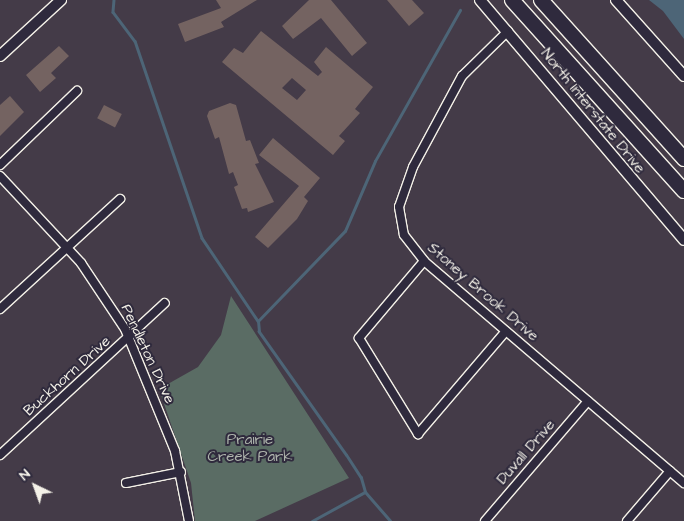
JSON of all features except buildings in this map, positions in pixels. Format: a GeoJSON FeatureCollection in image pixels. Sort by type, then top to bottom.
{"type":"FeatureCollection","features":[{"type":"Feature","properties":{"kind":"highway"},"geometry":{"type":"LineString","coordinates":[[512,0],[684,190]]}},
{"type":"Feature","properties":{"kind":"highway"},"geometry":{"type":"LineString","coordinates":[[541,0],[684,159]]}},
{"type":"Feature","properties":{"kind":"street"},"geometry":{"type":"LineString","coordinates":[[0,56],[61,0]]}},
{"type":"Feature","properties":{"kind":"street","name":"North Interstate Drive"},"geometry":{"type":"LineString","coordinates":[[480,0],[508,31],[616,164],[684,240]]}},
{"type":"Feature","properties":{"kind":"street"},"geometry":{"type":"LineString","coordinates":[[616,0],[684,76]]}},
{"type":"Feature","properties":{"kind":"street","name":"Stoney Brook Drive"},"geometry":{"type":"LineString","coordinates":[[508,31],[462,76],[405,185],[399,207],[401,227],[424,261],[684,483]]}},
{"type":"Feature","properties":{"kind":"street"},"geometry":{"type":"LineString","coordinates":[[0,165],[76,91]]}},
{"type":"Feature","properties":{"kind":"street","name":"Pendleton Drive"},"geometry":{"type":"LineString","coordinates":[[0,176],[69,249],[100,287],[130,340],[181,472],[189,521]]}},
{"type":"Feature","properties":{"kind":"street"},"geometry":{"type":"LineString","coordinates":[[0,309],[69,249],[120,199]]}},
{"type":"Feature","properties":{"kind":"street"},"geometry":{"type":"LineString","coordinates":[[424,261],[359,338],[418,434],[506,331]]}},
{"type":"Feature","properties":{"kind":"street","name":"Buckhorn Drive"},"geometry":{"type":"LineString","coordinates":[[0,455],[130,340],[165,303]]}},
{"type":"Feature","properties":{"kind":"street","name":"Duvall Drive"},"geometry":{"type":"LineString","coordinates":[[485,521],[588,401]]}},
{"type":"Feature","properties":{"kind":"street"},"geometry":{"type":"LineString","coordinates":[[627,521],[670,470]]}},
{"type":"Feature","properties":{"kind":"street"},"geometry":{"type":"LineString","coordinates":[[126,483],[181,472]]}},
{"type":"Feature","properties":{"kind":"green space","name":"Prairie Creek Park"},"geometry":{"type":"Polygon","coordinates":[[[231,296],[349,478],[255,521],[195,521],[191,483],[159,389],[198,367],[221,335],[231,296]]]}},
{"type":"Feature","properties":{"kind":"water"},"geometry":{"type":"Polygon","coordinates":[[[649,0],[684,0],[684,39],[663,11],[649,0]]]}},
{"type":"Feature","properties":{"kind":"waterway"},"geometry":{"type":"LineString","coordinates":[[114,0],[113,12],[135,41],[202,238],[258,321]]}},
{"type":"Feature","properties":{"kind":"waterway"},"geometry":{"type":"LineString","coordinates":[[390,521],[365,492],[361,478],[346,455],[259,332],[258,321],[345,231],[375,161],[460,10]]}},
{"type":"Feature","properties":{"kind":"waterway"},"geometry":{"type":"LineString","coordinates":[[312,521],[365,492]]}}]}
